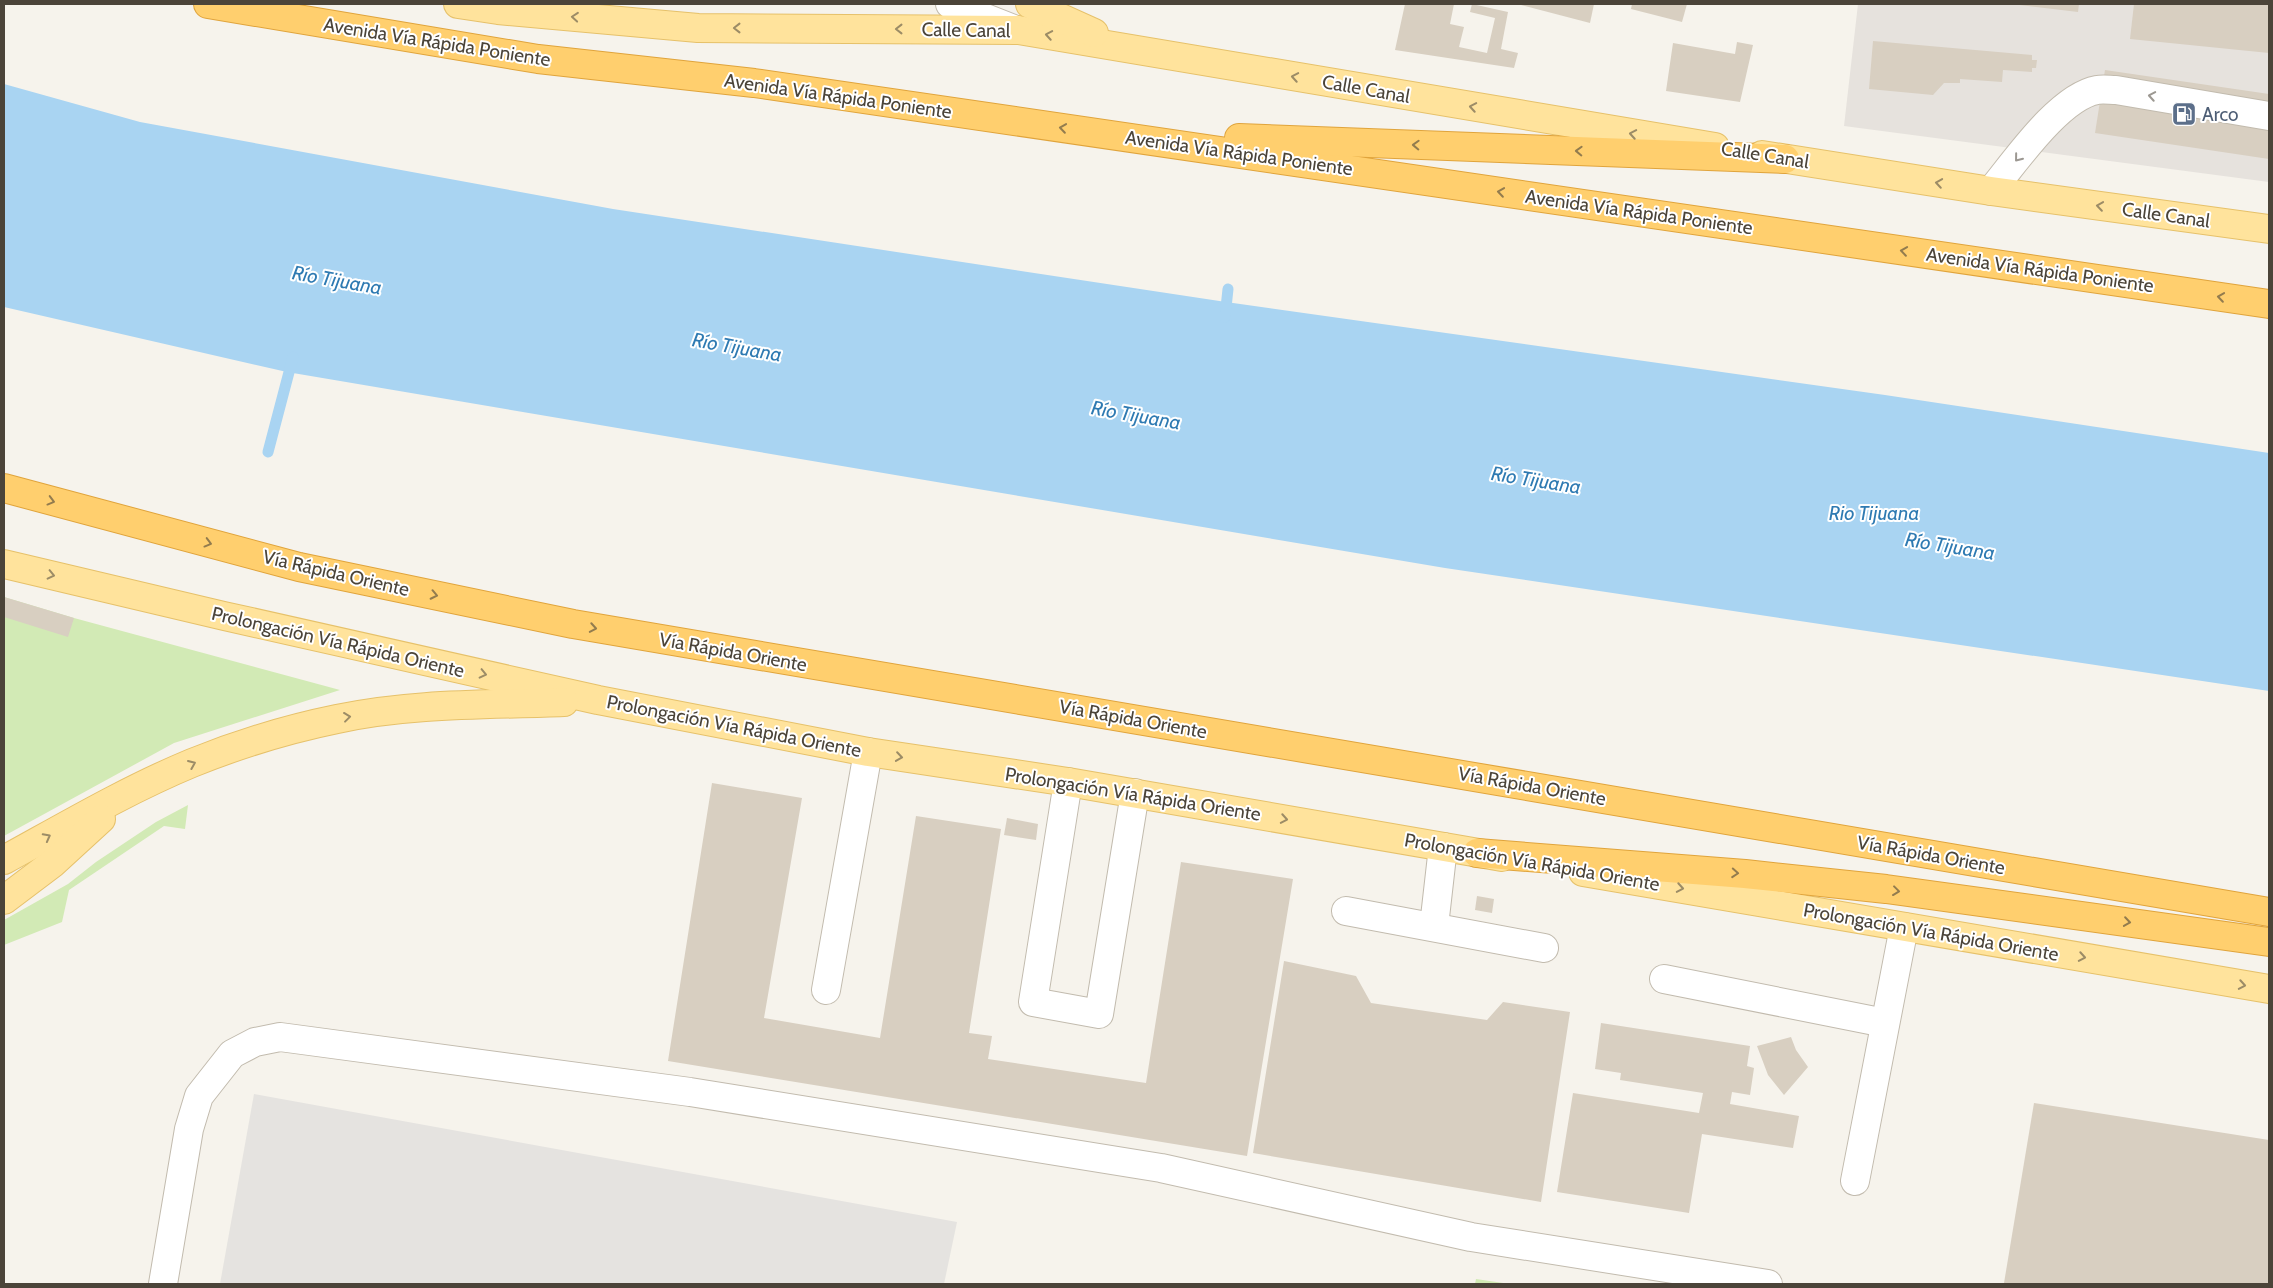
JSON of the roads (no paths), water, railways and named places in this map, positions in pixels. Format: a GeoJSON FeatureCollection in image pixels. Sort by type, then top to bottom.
{"type":"FeatureCollection","features":[{"type":"Feature","properties":{"kind":"highway","name":"Avenida Vía Rápida Poniente"},"geometry":{"type":"LineString","coordinates":[[208,4],[538,59],[754,83],[2269,304]]}},
{"type":"Feature","properties":{"kind":"highway"},"geometry":{"type":"LineString","coordinates":[[1095,132],[1785,159]]}},
{"type":"Feature","properties":{"kind":"highway","name":"Vía Rápida Oriente"},"geometry":{"type":"LineString","coordinates":[[4,488],[299,567],[573,624],[2269,912]]}},
{"type":"Feature","properties":{"kind":"highway"},"geometry":{"type":"LineString","coordinates":[[1477,853],[1745,874],[1886,889],[2269,942]]}},
{"type":"Feature","properties":{"kind":"main road","name":"Calle Canal"},"geometry":{"type":"LineString","coordinates":[[458,4],[498,10],[698,28],[1018,30],[1785,159],[1991,191],[2269,229]]}},
{"type":"Feature","properties":{"kind":"main road"},"geometry":{"type":"LineString","coordinates":[[1030,4],[1130,49]]}},
{"type":"Feature","properties":{"kind":"main road","name":"Prolongación Vía Rápida Oriente"},"geometry":{"type":"LineString","coordinates":[[4,564],[224,616],[598,700],[868,752],[1135,793],[2269,989]]}},
{"type":"Feature","properties":{"kind":"main road"},"geometry":{"type":"LineString","coordinates":[[4,860],[133,791],[193,763],[272,734],[339,718],[416,709],[598,700]]}},
{"type":"Feature","properties":{"kind":"main road"},"geometry":{"type":"LineString","coordinates":[[4,900],[53,863],[133,791]]}},
{"type":"Feature","properties":{"kind":"lane"},"geometry":{"type":"LineString","coordinates":[[950,4],[1018,30]]}},
{"type":"Feature","properties":{"kind":"lane"},"geometry":{"type":"LineString","coordinates":[[1991,191],[2047,122],[2081,96],[2097,90],[2116,90],[2269,116]]}},
{"type":"Feature","properties":{"kind":"lane"},"geometry":{"type":"LineString","coordinates":[[826,990],[868,752]]}},
{"type":"Feature","properties":{"kind":"lane"},"geometry":{"type":"LineString","coordinates":[[1068,782],[1033,1002],[1099,1014],[1135,793]]}},
{"type":"Feature","properties":{"kind":"lane"},"geometry":{"type":"LineString","coordinates":[[1434,926],[1443,847]]}},
{"type":"Feature","properties":{"kind":"lane"},"geometry":{"type":"LineString","coordinates":[[1346,911],[1544,948]]}},
{"type":"Feature","properties":{"kind":"lane"},"geometry":{"type":"LineString","coordinates":[[1855,1181],[1904,927]]}},
{"type":"Feature","properties":{"kind":"lane"},"geometry":{"type":"LineString","coordinates":[[1664,979],[1885,1023]]}},
{"type":"Feature","properties":{"kind":"lane"},"geometry":{"type":"LineString","coordinates":[[163,1284],[189,1129],[199,1096],[232,1054],[255,1042],[280,1037],[690,1092],[1151,1167],[1471,1237],[1768,1284]]}},
{"type":"Feature","properties":{"kind":"water","name":"Rio Tijuana"},"geometry":{"type":"Polygon","coordinates":[[[4,84],[140,122],[613,209],[1226,302],[1885,395],[2269,453],[2269,691],[1445,568],[287,372],[4,307],[4,84]]]}},
{"type":"Feature","properties":{"kind":"waterway"},"geometry":{"type":"LineString","coordinates":[[1225,317],[1228,289]]}},
{"type":"Feature","properties":{"kind":"waterway"},"geometry":{"type":"LineString","coordinates":[[268,452],[293,357]]}},
{"type":"Feature","properties":{"kind":"place","name":"Arco"},"geometry":{"type":"Point","coordinates":[2184,114]}},
{"type":"Feature","properties":{"kind":"water label","name":"Río Tijuana"},"geometry":{"type":"Point","coordinates":[337,280]}},
{"type":"Feature","properties":{"kind":"water label","name":"Río Tijuana"},"geometry":{"type":"Point","coordinates":[737,347]}},
{"type":"Feature","properties":{"kind":"water label","name":"Río Tijuana"},"geometry":{"type":"Point","coordinates":[1136,415]}},
{"type":"Feature","properties":{"kind":"water label","name":"Río Tijuana"},"geometry":{"type":"Point","coordinates":[1536,480]}},
{"type":"Feature","properties":{"kind":"water label","name":"Río Tijuana"},"geometry":{"type":"Point","coordinates":[1950,546]}}]}
